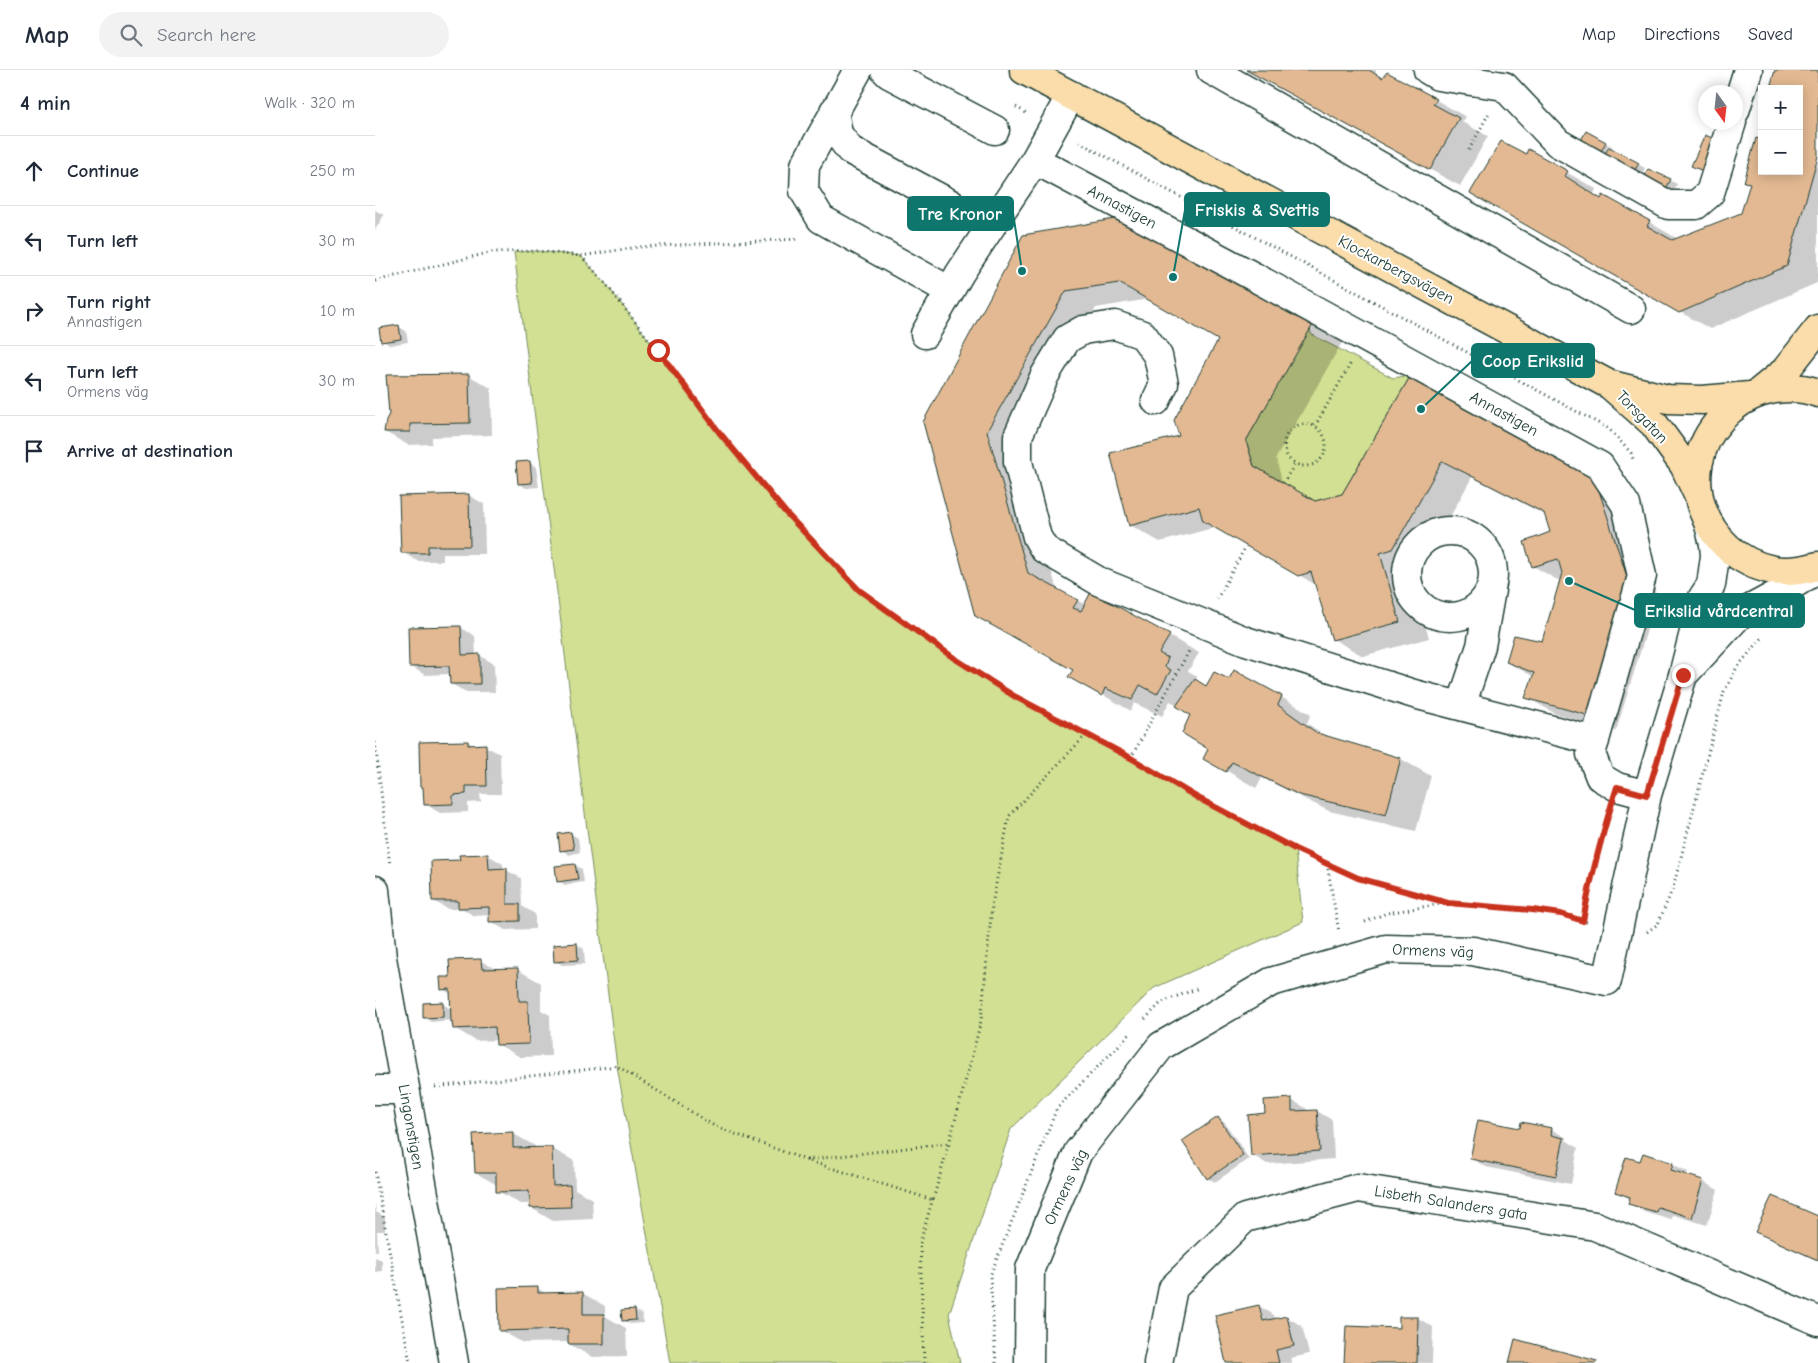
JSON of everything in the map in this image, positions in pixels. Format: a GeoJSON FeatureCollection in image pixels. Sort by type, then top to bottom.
{"type":"FeatureCollection","features":[{"type":"Feature","properties":{"kind":"main road","name":"Klockarbergsvägen"},"geometry":{"type":"LineString","coordinates":[[1024,70],[1610,385]]}},
{"type":"Feature","properties":{"kind":"main road"},"geometry":{"type":"LineString","coordinates":[[1818,329],[1785,372],[1754,395],[1738,404],[1716,424],[1706,439],[1699,461],[1697,478],[1699,497],[1709,525],[1717,538],[1729,550],[1755,565],[1773,570],[1791,571],[1818,568]]}},
{"type":"Feature","properties":{"kind":"main road","name":"Torsgatan"},"geometry":{"type":"LineString","coordinates":[[1610,385],[1668,398],[1702,400],[1754,395]]}},
{"type":"Feature","properties":{"kind":"main road","name":"Torsgatan"},"geometry":{"type":"LineString","coordinates":[[1610,385],[1654,424],[1684,465],[1699,497]]}},
{"type":"Feature","properties":{"kind":"main road"},"geometry":{"type":"LineString","coordinates":[[1754,395],[1781,388],[1795,388],[1818,393]]}},
{"type":"Feature","properties":{"kind":"street"},"geometry":{"type":"LineString","coordinates":[[857,70],[805,165],[805,190],[821,219],[950,290]]}},
{"type":"Feature","properties":{"kind":"street"},"geometry":{"type":"LineString","coordinates":[[885,70],[889,74],[995,130]]}},
{"type":"Feature","properties":{"kind":"street"},"geometry":{"type":"LineString","coordinates":[[1211,70],[1631,309]]}},
{"type":"Feature","properties":{"kind":"street"},"geometry":{"type":"LineString","coordinates":[[1428,70],[1438,76],[1508,78],[1558,143],[1668,205],[1696,205],[1711,193],[1730,130]]}},
{"type":"Feature","properties":{"kind":"street"},"geometry":{"type":"LineString","coordinates":[[1743,86],[1748,70]]}},
{"type":"Feature","properties":{"kind":"street"},"geometry":{"type":"LineString","coordinates":[[925,334],[960,272],[1035,160],[1071,95]]}},
{"type":"Feature","properties":{"kind":"street"},"geometry":{"type":"LineString","coordinates":[[834,111],[838,134],[850,150],[951,204]]}},
{"type":"Feature","properties":{"kind":"street","name":"Annastigen"},"geometry":{"type":"LineString","coordinates":[[1035,160],[1247,273],[1600,466],[1626,505],[1642,576],[1591,754],[1600,777],[1617,787],[1647,795]]}},
{"type":"Feature","properties":{"kind":"street"},"geometry":{"type":"LineString","coordinates":[[1156,401],[1164,384],[1157,356],[1143,335],[1115,326],[1083,330],[1067,339],[1045,375],[1018,436],[1018,462],[1037,537],[1044,549],[1100,582],[1246,641],[1414,694],[1595,742]]}},
{"type":"Feature","properties":{"kind":"street","name":"Ormens väg"},"geometry":{"type":"LineString","coordinates":[[1029,1363],[1030,1269],[1033,1260],[1078,1152],[1161,1046],[1271,982],[1386,949],[1473,951],[1607,981],[1647,795],[1683,675],[1703,597],[1711,585],[1714,568],[1714,544],[1709,525]]}},
{"type":"Feature","properties":{"kind":"street"},"geometry":{"type":"LineString","coordinates":[[1683,675],[1739,615],[1778,594],[1818,568]]}},
{"type":"Feature","properties":{"kind":"street"},"geometry":{"type":"LineString","coordinates":[[1461,706],[1481,646],[1491,590]]}},
{"type":"Feature","properties":{"kind":"street","name":"Lingonstigen"},"geometry":{"type":"LineString","coordinates":[[375,890],[382,958],[454,1363]]}},
{"type":"Feature","properties":{"kind":"street"},"geometry":{"type":"LineString","coordinates":[[375,1090],[405,1090]]}},
{"type":"Feature","properties":{"kind":"street","name":"Lisbeth Salanders gata"},"geometry":{"type":"LineString","coordinates":[[1158,1363],[1173,1288],[1245,1218],[1358,1188],[1595,1226],[1818,1321]]}},
{"type":"Feature","properties":{"kind":"path"},"geometry":{"type":"LineString","coordinates":[[1469,150],[1508,78]]}},
{"type":"Feature","properties":{"kind":"path"},"geometry":{"type":"LineString","coordinates":[[375,281],[493,252],[538,251],[581,256],[638,247],[800,239],[821,219]]}},
{"type":"Feature","properties":{"kind":"path"},"geometry":{"type":"LineString","coordinates":[[581,256],[606,284],[719,432],[786,513],[859,590],[954,658],[1014,696],[1131,758],[1198,798],[1295,849],[1358,878],[1448,903],[1561,914],[1617,931],[1639,934],[1648,932],[1659,924],[1673,888],[1724,692],[1737,666],[1765,635]]}},
{"type":"Feature","properties":{"kind":"path"},"geometry":{"type":"LineString","coordinates":[[1315,426],[1354,358]]}},
{"type":"Feature","properties":{"kind":"path"},"geometry":{"type":"LineString","coordinates":[[1305,423],[1315,426],[1321,430],[1327,440],[1327,448],[1323,457],[1310,466],[1295,464],[1285,453],[1283,445],[1285,437],[1289,430],[1297,425],[1305,423]]}},
{"type":"Feature","properties":{"kind":"path"},"geometry":{"type":"LineString","coordinates":[[1283,483],[1295,464]]}},
{"type":"Feature","properties":{"kind":"path"},"geometry":{"type":"LineString","coordinates":[[924,1363],[920,1243],[981,1021],[991,905],[1009,816],[1086,734]]}},
{"type":"Feature","properties":{"kind":"path"},"geometry":{"type":"LineString","coordinates":[[1583,921],[1603,832],[1617,787]]}},
{"type":"Feature","properties":{"kind":"path"},"geometry":{"type":"LineString","coordinates":[[1327,864],[1339,932]]}},
{"type":"Feature","properties":{"kind":"path"},"geometry":{"type":"LineString","coordinates":[[405,1090],[617,1066],[715,1127],[806,1160],[933,1200]]}},
{"type":"Feature","properties":{"kind":"path"},"geometry":{"type":"LineString","coordinates":[[806,1160],[949,1143]]}},
{"type":"Feature","properties":{"kind":"path"},"geometry":{"type":"LineString","coordinates":[[375,1172],[410,1363]]}},
{"type":"Feature","properties":{"kind":"green space"},"geometry":{"type":"Polygon","coordinates":[[[538,251],[581,256],[606,284],[719,431],[786,513],[859,590],[954,658],[1014,696],[1131,758],[1198,798],[1295,849],[1303,922],[1154,988],[1011,1129],[949,1314],[960,1363],[670,1363],[617,1066],[514,252],[538,251]]]}},
{"type":"Feature","properties":{"kind":"green space"},"geometry":{"type":"Polygon","coordinates":[[[1310,327],[1311,334],[1393,378],[1411,375],[1342,494],[1315,501],[1254,466],[1246,441],[1310,327]]]}},
{"type":"Feature","properties":{"kind":"building"},"geometry":{"type":"Polygon","coordinates":[[[1246,70],[1369,70],[1382,78],[1387,72],[1437,99],[1433,104],[1459,118],[1430,170],[1246,70]]]}},
{"type":"Feature","properties":{"kind":"building"},"geometry":{"type":"Polygon","coordinates":[[[1775,70],[1818,70],[1818,156],[1787,266],[1679,313],[1470,193],[1501,141],[1526,154],[1528,149],[1568,171],[1565,176],[1601,199],[1603,195],[1650,221],[1647,226],[1672,240],[1741,213],[1750,183],[1744,182],[1756,138],[1758,139],[1758,175],[1803,175],[1803,85],[1771,84],[1775,70]]]}},
{"type":"Feature","properties":{"kind":"building"},"geometry":{"type":"Polygon","coordinates":[[[1586,131],[1606,142],[1600,153],[1580,142],[1586,131]]]}},
{"type":"Feature","properties":{"kind":"building"},"geometry":{"type":"Polygon","coordinates":[[[1705,135],[1717,140],[1703,171],[1691,166],[1705,135]]]}},
{"type":"Feature","properties":{"kind":"building"},"geometry":{"type":"Polygon","coordinates":[[[1609,147],[1639,163],[1633,173],[1603,157],[1609,147]]]}},
{"type":"Feature","properties":{"kind":"building"},"geometry":{"type":"Polygon","coordinates":[[[1648,169],[1671,179],[1666,189],[1643,180],[1648,169]]]}},
{"type":"Feature","properties":{"kind":"building"},"geometry":{"type":"Polygon","coordinates":[[[1126,217],[1315,321],[1246,441],[1254,466],[1315,501],[1342,494],[1411,375],[1594,475],[1628,580],[1587,715],[1525,698],[1534,673],[1506,662],[1514,635],[1542,641],[1562,573],[1558,559],[1532,567],[1524,542],[1550,532],[1544,513],[1442,461],[1393,549],[1380,553],[1400,622],[1332,640],[1311,572],[1298,576],[1203,521],[1199,507],[1129,526],[1110,453],[1179,436],[1174,420],[1218,340],[1119,283],[1066,291],[987,431],[1028,573],[1078,600],[1073,608],[1081,611],[1091,592],[1170,635],[1159,653],[1168,658],[1165,667],[1171,670],[1157,694],[1140,685],[1132,700],[1105,688],[1102,696],[1068,677],[1073,670],[975,616],[923,422],[1023,235],[1126,217]]]}},
{"type":"Feature","properties":{"kind":"building"},"geometry":{"type":"Polygon","coordinates":[[[399,325],[401,339],[381,342],[379,328],[399,325]]]}},
{"type":"Feature","properties":{"kind":"building"},"geometry":{"type":"Polygon","coordinates":[[[469,374],[470,423],[410,424],[410,432],[384,432],[389,414],[386,375],[469,374]]]}},
{"type":"Feature","properties":{"kind":"building"},"geometry":{"type":"Polygon","coordinates":[[[530,461],[532,483],[518,484],[516,462],[530,461]]]}},
{"type":"Feature","properties":{"kind":"building"},"geometry":{"type":"Polygon","coordinates":[[[469,494],[470,546],[428,546],[428,553],[401,553],[399,496],[469,494]]]}},
{"type":"Feature","properties":{"kind":"building"},"geometry":{"type":"Polygon","coordinates":[[[461,626],[462,655],[480,654],[480,684],[450,684],[449,666],[409,667],[408,627],[461,626]]]}},
{"type":"Feature","properties":{"kind":"building"},"geometry":{"type":"Polygon","coordinates":[[[1234,670],[1282,696],[1278,705],[1317,733],[1401,758],[1386,815],[1299,795],[1232,762],[1226,772],[1203,759],[1208,749],[1182,733],[1190,715],[1176,706],[1195,679],[1206,686],[1214,672],[1229,679],[1234,670]]]}},
{"type":"Feature","properties":{"kind":"building"},"geometry":{"type":"Polygon","coordinates":[[[468,741],[468,745],[486,744],[487,786],[466,786],[466,794],[453,795],[453,804],[424,805],[423,787],[420,787],[419,742],[468,741]]]}},
{"type":"Feature","properties":{"kind":"building"},"geometry":{"type":"Polygon","coordinates":[[[571,832],[574,849],[560,851],[558,834],[571,832]]]}},
{"type":"Feature","properties":{"kind":"building"},"geometry":{"type":"Polygon","coordinates":[[[488,854],[489,869],[507,868],[507,904],[520,904],[520,921],[489,922],[489,907],[458,908],[458,901],[432,901],[431,861],[460,860],[459,855],[488,854]]]}},
{"type":"Feature","properties":{"kind":"building"},"geometry":{"type":"Polygon","coordinates":[[[575,864],[578,879],[557,882],[555,866],[575,864]]]}},
{"type":"Feature","properties":{"kind":"building"},"geometry":{"type":"Polygon","coordinates":[[[577,943],[578,960],[554,962],[553,945],[577,943]]]}},
{"type":"Feature","properties":{"kind":"building"},"geometry":{"type":"Polygon","coordinates":[[[481,959],[482,969],[518,968],[519,1001],[528,1001],[529,1044],[496,1045],[495,1027],[453,1029],[450,989],[441,990],[440,977],[450,977],[449,960],[481,959]]]}},
{"type":"Feature","properties":{"kind":"building"},"geometry":{"type":"Polygon","coordinates":[[[443,1002],[443,1017],[423,1018],[423,1003],[443,1002]]]}},
{"type":"Feature","properties":{"kind":"building"},"geometry":{"type":"Polygon","coordinates":[[[1292,1098],[1292,1111],[1317,1110],[1320,1151],[1251,1156],[1248,1115],[1265,1113],[1264,1100],[1292,1098]]]}},
{"type":"Feature","properties":{"kind":"building"},"geometry":{"type":"Polygon","coordinates":[[[1218,1117],[1243,1155],[1207,1179],[1182,1141],[1218,1117]]]}},
{"type":"Feature","properties":{"kind":"building"},"geometry":{"type":"Polygon","coordinates":[[[1478,1120],[1520,1128],[1521,1122],[1552,1128],[1551,1135],[1564,1138],[1556,1176],[1470,1159],[1478,1120]]]}},
{"type":"Feature","properties":{"kind":"building"},"geometry":{"type":"Polygon","coordinates":[[[513,1132],[513,1148],[552,1147],[553,1186],[570,1185],[571,1207],[530,1208],[529,1191],[496,1192],[496,1173],[475,1173],[473,1134],[513,1132]]]}},
{"type":"Feature","properties":{"kind":"building"},"geometry":{"type":"Polygon","coordinates":[[[1643,1153],[1673,1163],[1671,1170],[1703,1180],[1692,1218],[1658,1207],[1656,1212],[1628,1204],[1630,1197],[1615,1192],[1626,1157],[1640,1161],[1643,1153]]]}},
{"type":"Feature","properties":{"kind":"building"},"geometry":{"type":"Polygon","coordinates":[[[1772,1196],[1818,1216],[1818,1260],[1755,1232],[1772,1196]]]}},
{"type":"Feature","properties":{"kind":"building"},"geometry":{"type":"Polygon","coordinates":[[[538,1287],[538,1293],[583,1292],[583,1314],[604,1314],[604,1344],[568,1344],[568,1329],[499,1331],[498,1288],[538,1287]]]}},
{"type":"Feature","properties":{"kind":"building"},"geometry":{"type":"Polygon","coordinates":[[[1259,1305],[1263,1321],[1287,1316],[1294,1346],[1276,1350],[1279,1363],[1226,1363],[1215,1315],[1259,1305]]]}},
{"type":"Feature","properties":{"kind":"building"},"geometry":{"type":"Polygon","coordinates":[[[635,1309],[636,1320],[622,1321],[621,1310],[635,1309]]]}},
{"type":"Feature","properties":{"kind":"building"},"geometry":{"type":"Polygon","coordinates":[[[1399,1317],[1418,1317],[1417,1363],[1344,1363],[1346,1326],[1399,1328],[1399,1317]]]}},
{"type":"Feature","properties":{"kind":"building"},"geometry":{"type":"Polygon","coordinates":[[[1515,1339],[1597,1361],[1596,1363],[1509,1363],[1515,1339]]]}},
{"type":"Feature","properties":{"kind":"place","name":"Tre Kronor"},"geometry":{"type":"Point","coordinates":[1022,271]}},
{"type":"Feature","properties":{"kind":"place","name":"Friskis & Svettis"},"geometry":{"type":"Point","coordinates":[1173,277]}},
{"type":"Feature","properties":{"kind":"place","name":"Coop Erikslid"},"geometry":{"type":"Point","coordinates":[1421,409]}},
{"type":"Feature","properties":{"kind":"place","name":"Erikslid vårdcentral"},"geometry":{"type":"Point","coordinates":[1569,581]}},
{"type":"Feature","properties":{"kind":"route"},"geometry":{"type":"LineString","coordinates":[[658,350],[719,432],[786,513],[859,590],[954,658],[1014,696],[1131,758],[1198,798],[1295,849],[1358,878],[1448,903],[1533,910],[1561,914],[1583,921],[1603,832],[1617,787],[1647,795],[1683,675]]}}]}
